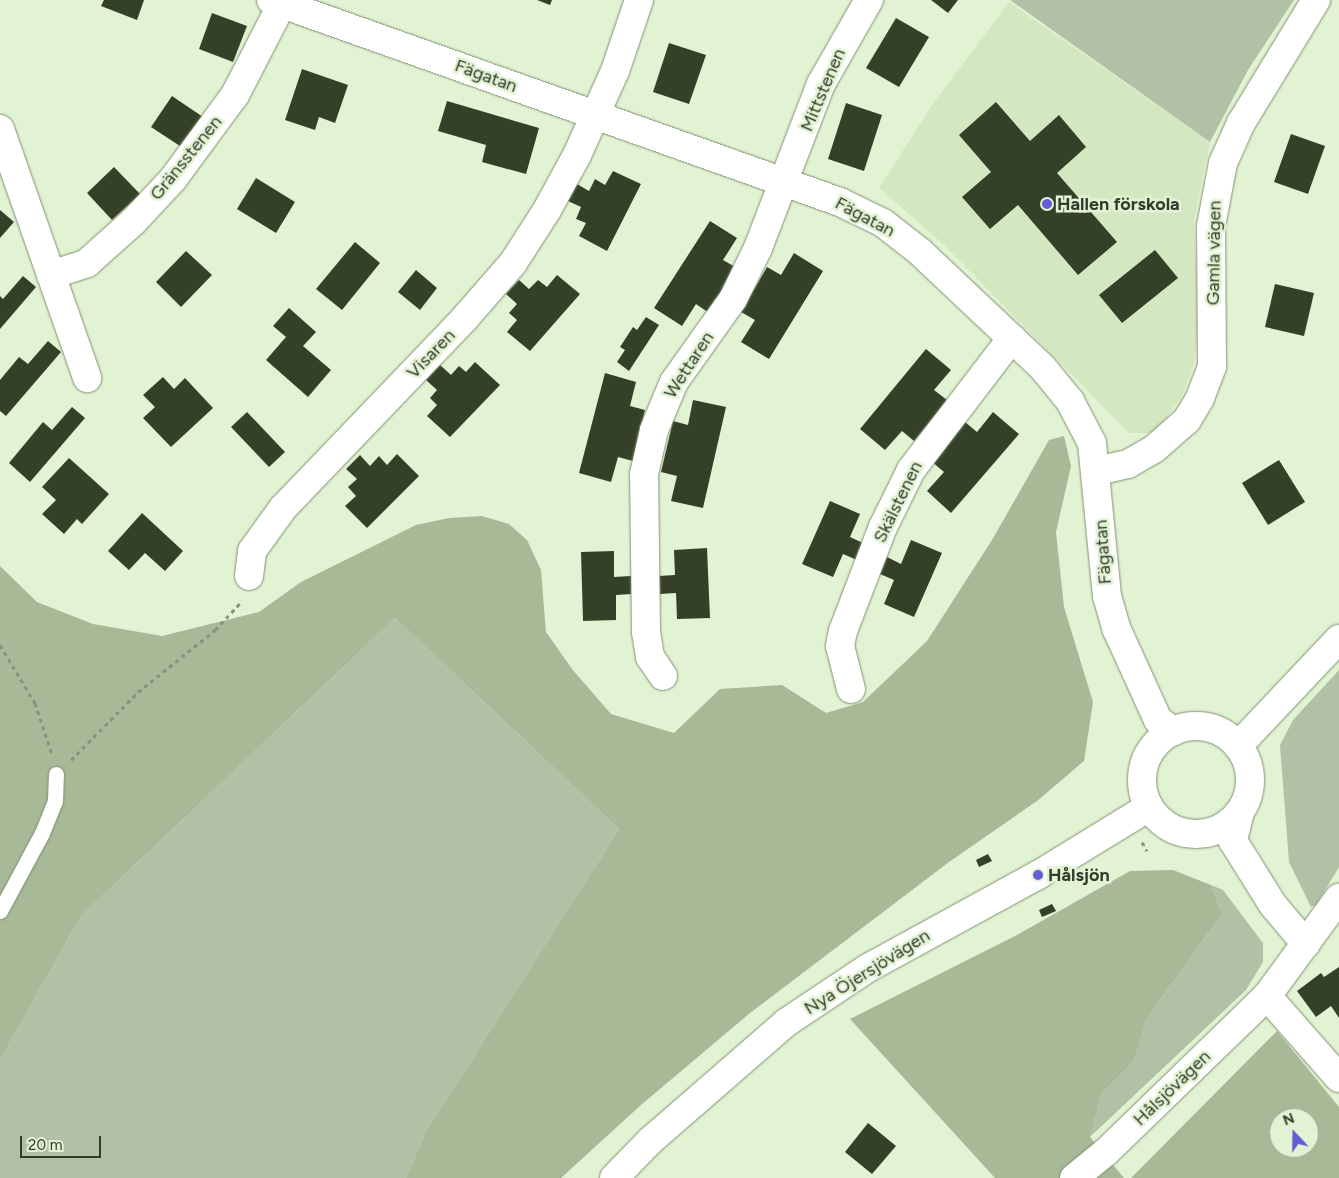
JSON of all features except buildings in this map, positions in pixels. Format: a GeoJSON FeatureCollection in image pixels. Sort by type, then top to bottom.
{"type":"FeatureCollection","features":[{"type":"Feature","properties":{"kind":"street"},"geometry":{"type":"LineString","coordinates":[[596,115],[616,71],[639,0]]}},
{"type":"Feature","properties":{"kind":"street","name":"Mittstenen"},"geometry":{"type":"LineString","coordinates":[[785,183],[821,84],[869,0]]}},
{"type":"Feature","properties":{"kind":"street","name":"Gamla vägen"},"geometry":{"type":"LineString","coordinates":[[1097,470],[1128,464],[1154,449],[1187,420],[1200,398],[1212,366],[1211,226],[1223,163],[1241,123],[1316,0]]}},
{"type":"Feature","properties":{"kind":"street","name":"Fägatan"},"geometry":{"type":"LineString","coordinates":[[279,1],[840,202],[883,223],[919,251],[1043,368],[1070,401],[1092,442],[1097,470],[1107,596],[1116,630],[1158,720],[1173,731]]}},
{"type":"Feature","properties":{"kind":"street","name":"Gränsstenen"},"geometry":{"type":"LineString","coordinates":[[51,276],[87,263],[134,221],[173,179],[235,95],[279,1]]}},
{"type":"Feature","properties":{"kind":"street","name":"Visaren"},"geometry":{"type":"LineString","coordinates":[[249,576],[252,552],[283,508],[465,318],[513,262],[547,210],[596,115]]}},
{"type":"Feature","properties":{"kind":"street"},"geometry":{"type":"LineString","coordinates":[[0,129],[87,378]]}},
{"type":"Feature","properties":{"kind":"street","name":"Wettaren"},"geometry":{"type":"LineString","coordinates":[[663,676],[650,657],[646,632],[644,474],[654,430],[674,382],[733,299],[785,183]]}},
{"type":"Feature","properties":{"kind":"street","name":"Skälstenen"},"geometry":{"type":"LineString","coordinates":[[851,689],[840,646],[841,638],[883,527],[911,470],[1012,338]]}},
{"type":"Feature","properties":{"kind":"street"},"geometry":{"type":"LineString","coordinates":[[1238,746],[1339,639]]}},
{"type":"Feature","properties":{"kind":"street"},"geometry":{"type":"LineString","coordinates":[[1240,812],[1219,828],[1193,834],[1175,830],[1160,821],[1149,807],[1143,790],[1142,773],[1148,756],[1158,742],[1173,731],[1190,726],[1208,727],[1224,734],[1238,746],[1247,762],[1250,779],[1248,796],[1240,812],[1233,842],[1273,905],[1306,944]]}},
{"type":"Feature","properties":{"kind":"street","name":"Nya Öjersjövägen"},"geometry":{"type":"LineString","coordinates":[[614,1178],[650,1141],[787,1022],[868,968],[1038,875],[1149,807]]}},
{"type":"Feature","properties":{"kind":"street","name":"Hålsjövägen"},"geometry":{"type":"LineString","coordinates":[[1074,1178],[1106,1152],[1267,996],[1339,898]]}},
{"type":"Feature","properties":{"kind":"street"},"geometry":{"type":"LineString","coordinates":[[1267,996],[1339,1078]]}},
{"type":"Feature","properties":{"kind":"lane"},"geometry":{"type":"LineString","coordinates":[[0,911],[55,801],[56,774]]}},
{"type":"Feature","properties":{"kind":"path"},"geometry":{"type":"LineString","coordinates":[[56,774],[138,692],[235,611],[245,596],[249,576]]}},
{"type":"Feature","properties":{"kind":"path"},"geometry":{"type":"LineString","coordinates":[[0,645],[35,704],[48,736],[56,774]]}},
{"type":"Feature","properties":{"kind":"shaded area"},"geometry":{"type":"Polygon","coordinates":[[[1010,0],[1294,0],[1248,70],[1210,142],[1010,0]]]}},
{"type":"Feature","properties":{"kind":"shaded area","name":"Hallen förskola"},"geometry":{"type":"Polygon","coordinates":[[[1009,2],[1210,142],[1194,220],[1199,318],[1194,363],[1182,396],[1155,433],[1129,433],[943,244],[879,188],[934,102],[1009,2]]]}},
{"type":"Feature","properties":{"kind":"shaded area"},"geometry":{"type":"Polygon","coordinates":[[[1064,436],[1071,466],[1056,532],[1064,607],[1093,702],[1084,761],[1037,801],[949,862],[750,1013],[641,1105],[561,1178],[406,1178],[425,1133],[619,829],[395,618],[81,916],[0,1060],[0,566],[37,602],[93,624],[162,636],[259,612],[301,582],[416,525],[449,518],[482,516],[509,524],[527,540],[541,570],[546,632],[572,669],[611,714],[674,733],[720,689],[782,685],[826,713],[863,702],[927,641],[992,540],[1049,440],[1064,436]]]}},
{"type":"Feature","properties":{"kind":"shaded area"},"geometry":{"type":"Polygon","coordinates":[[[395,618],[619,829],[425,1133],[406,1178],[0,1178],[0,1060],[81,916],[395,618]]]}},
{"type":"Feature","properties":{"kind":"shaded area"},"geometry":{"type":"Polygon","coordinates":[[[1339,670],[1339,867],[1316,905],[1311,907],[1289,862],[1280,745],[1293,720],[1339,670]]]}},
{"type":"Feature","properties":{"kind":"shaded area"},"geometry":{"type":"Polygon","coordinates":[[[1173,870],[1211,885],[1222,914],[1147,1018],[1134,1061],[1102,1093],[1090,1137],[1124,1178],[995,1178],[850,1019],[1017,935],[1130,871],[1173,870]]]}},
{"type":"Feature","properties":{"kind":"shaded area"},"geometry":{"type":"Polygon","coordinates":[[[1211,885],[1223,890],[1263,943],[1263,962],[1246,990],[1090,1137],[1102,1093],[1134,1061],[1147,1018],[1222,914],[1211,885]]]}},
{"type":"Feature","properties":{"kind":"shaded area"},"geometry":{"type":"Polygon","coordinates":[[[1277,1031],[1339,1107],[1339,1178],[1131,1178],[1277,1031]]]}},
{"type":"Feature","properties":{"kind":"place","name":"Hallen förskola"},"geometry":{"type":"Point","coordinates":[1047,204]}},
{"type":"Feature","properties":{"kind":"place","name":"Hålsjön"},"geometry":{"type":"Point","coordinates":[1038,875]}}]}
